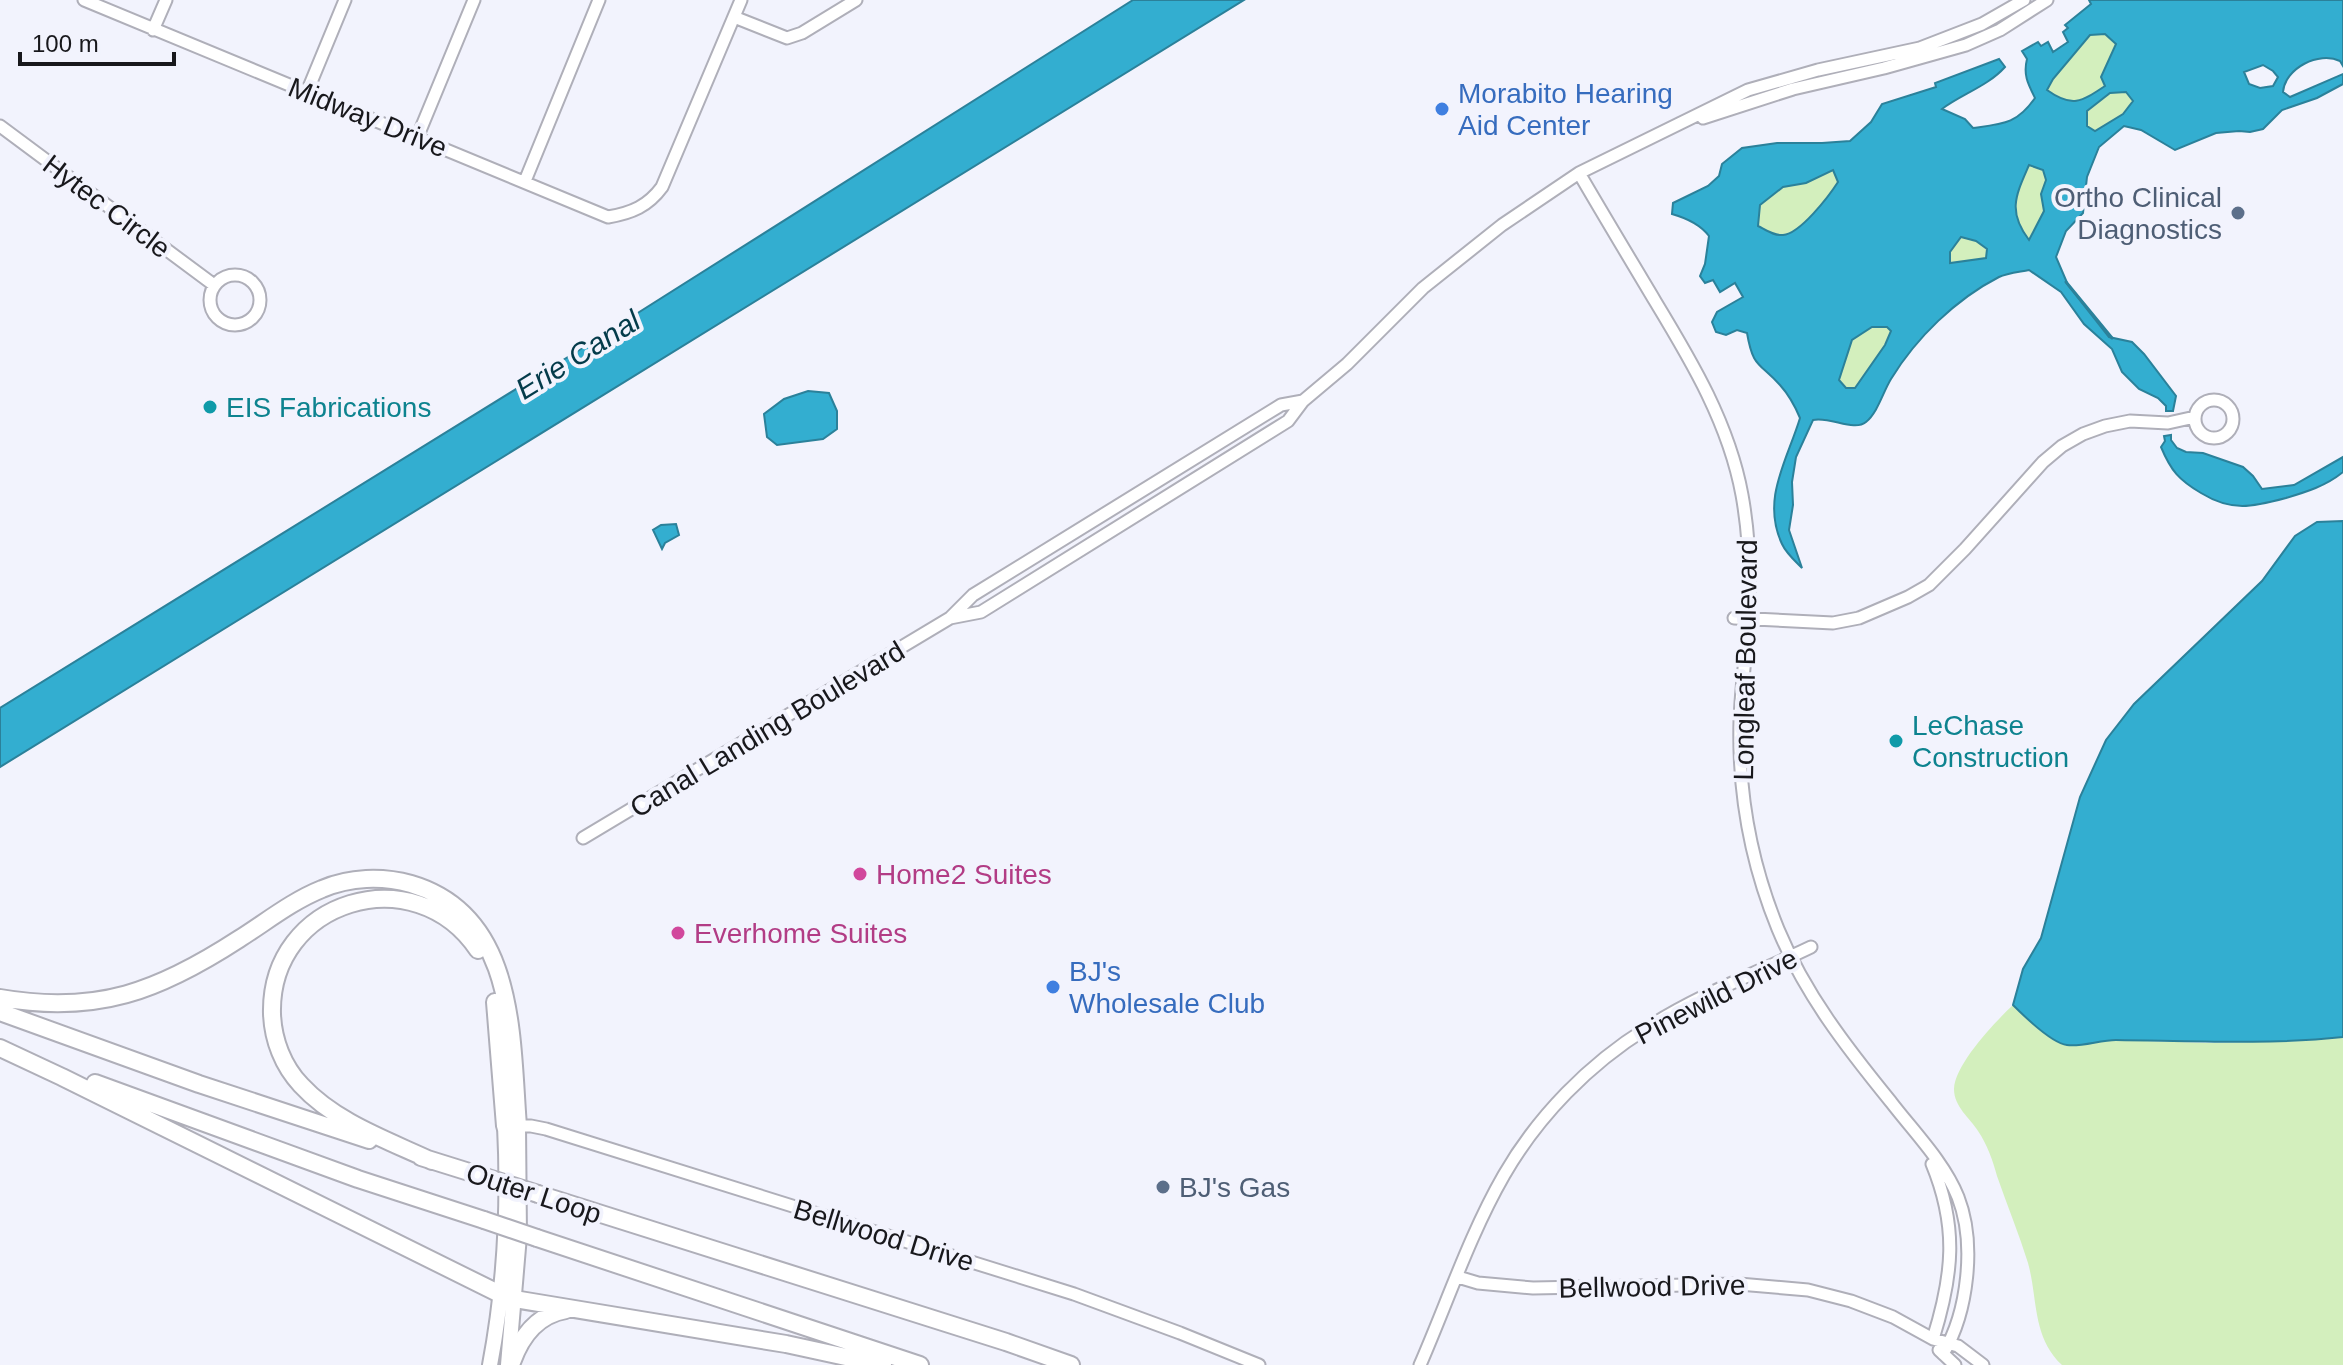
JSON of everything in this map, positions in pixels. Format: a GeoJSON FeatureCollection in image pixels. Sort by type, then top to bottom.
{"type":"FeatureCollection","features":[{"type":"Feature","properties":{"kind":"highway"},"geometry":{"type":"LineString","coordinates":[[0,998],[62,1004],[128,995],[183,973],[298,901],[326,887],[371,879],[409,884],[434,894],[459,910],[481,936],[494,958],[506,1001],[511,1126]]}},
{"type":"Feature","properties":{"kind":"highway"},"geometry":{"type":"LineString","coordinates":[[432,1161],[333,1111],[297,1080],[280,1051],[272,1010],[279,970],[301,935],[315,921],[336,909],[369,899],[407,901],[445,916],[470,939],[487,968],[494,991],[511,1126]]}},
{"type":"Feature","properties":{"kind":"highway","name":"Outer Loop"},"geometry":{"type":"LineString","coordinates":[[0,1012],[199,1084],[432,1161],[1071,1365]]}},
{"type":"Feature","properties":{"kind":"highway"},"geometry":{"type":"LineString","coordinates":[[0,1048],[508,1298],[729,1334],[883,1365]]}},
{"type":"Feature","properties":{"kind":"highway","name":"Outer Loop"},"geometry":{"type":"LineString","coordinates":[[0,1048],[335,1171],[920,1365]]}},
{"type":"Feature","properties":{"kind":"highway"},"geometry":{"type":"LineString","coordinates":[[509,1365],[522,1339],[536,1324],[552,1314],[574,1310]]}},
{"type":"Feature","properties":{"kind":"main road"},"geometry":{"type":"LineString","coordinates":[[509,1365],[506,1216],[511,1126]]}},
{"type":"Feature","properties":{"kind":"main road"},"geometry":{"type":"LineString","coordinates":[[490,1365],[508,1298]]}},
{"type":"Feature","properties":{"kind":"street","name":"Midway Drive"},"geometry":{"type":"LineString","coordinates":[[84,0],[608,217],[641,208],[662,187],[734,17]]}},
{"type":"Feature","properties":{"kind":"street"},"geometry":{"type":"LineString","coordinates":[[153,30],[166,0]]}},
{"type":"Feature","properties":{"kind":"street"},"geometry":{"type":"LineString","coordinates":[[307,92],[345,0]]}},
{"type":"Feature","properties":{"kind":"street"},"geometry":{"type":"LineString","coordinates":[[417,138],[474,0]]}},
{"type":"Feature","properties":{"kind":"street"},"geometry":{"type":"LineString","coordinates":[[525,181],[599,0]]}},
{"type":"Feature","properties":{"kind":"street"},"geometry":{"type":"LineString","coordinates":[[741,0],[734,17],[787,38],[802,33],[856,0]]}},
{"type":"Feature","properties":{"kind":"street","name":"Canal Landing Boulevard"},"geometry":{"type":"LineString","coordinates":[[950,618],[981,612],[1288,421],[1303,401],[1347,364],[1423,288],[1502,225],[1579,173],[1748,90],[1818,70],[1930,45],[2028,3],[2047,0]]}},
{"type":"Feature","properties":{"kind":"street","name":"Hytec Circle"},"geometry":{"type":"LineString","coordinates":[[0,126],[214,285]]}},
{"type":"Feature","properties":{"kind":"street","name":"Longleaf Boulevard"},"geometry":{"type":"LineString","coordinates":[[1579,173],[1708,392],[1727,441],[1742,494],[1749,556],[1748,618],[1740,719],[1744,797],[1750,838],[1760,877],[1790,957],[1831,1026],[1919,1138],[1953,1185],[1960,1201],[1966,1229],[1965,1283],[1943,1354]]}},
{"type":"Feature","properties":{"kind":"street"},"geometry":{"type":"LineString","coordinates":[[236,274],[251,280],[260,293],[261,302],[255,317],[241,325],[225,324],[218,319],[213,313],[210,299],[214,285],[236,274]]}},
{"type":"Feature","properties":{"kind":"street","name":"Canal Landing Boulevard"},"geometry":{"type":"LineString","coordinates":[[583,838],[950,618],[973,595],[1281,405],[1303,401]]}},
{"type":"Feature","properties":{"kind":"street"},"geometry":{"type":"LineString","coordinates":[[1734,618],[1833,623],[1859,618],[1908,597],[1929,585],[2043,462],[2062,446],[2105,426],[2130,421],[2168,423],[2195,417]]}},
{"type":"Feature","properties":{"kind":"street","name":"Pinewild Drive"},"geometry":{"type":"LineString","coordinates":[[1458,1277],[1486,1210],[1510,1166],[1540,1123],[1578,1082],[1613,1052],[1654,1024],[1811,947]]}},
{"type":"Feature","properties":{"kind":"street","name":"Bellwood Drive"},"geometry":{"type":"LineString","coordinates":[[511,1126],[541,1127],[1061,1289],[1259,1365]]}},
{"type":"Feature","properties":{"kind":"street","name":"Longleaf Boulevard"},"geometry":{"type":"LineString","coordinates":[[1919,1138],[1939,1180],[1949,1219],[1951,1243],[1948,1286],[1933,1339]]}},
{"type":"Feature","properties":{"kind":"street"},"geometry":{"type":"LineString","coordinates":[[1420,1365],[1458,1277]]}},
{"type":"Feature","properties":{"kind":"street","name":"Bellwood Drive"},"geometry":{"type":"LineString","coordinates":[[1458,1277],[1478,1283],[1533,1288],[1739,1284],[1794,1288],[1867,1306],[1933,1339],[1949,1342],[1983,1365]]}},
{"type":"Feature","properties":{"kind":"street","name":"Bellwood Drive"},"geometry":{"type":"LineString","coordinates":[[1933,1339],[1955,1365]]}},
{"type":"Feature","properties":{"kind":"green space"},"geometry":{"type":"Polygon","coordinates":[[[2106,34],[2116,44],[2101,77],[2105,86],[2076,101],[2063,99],[2047,90],[2091,35],[2106,34]]]}},
{"type":"Feature","properties":{"kind":"green space"},"geometry":{"type":"Polygon","coordinates":[[[2126,92],[2133,101],[2123,114],[2095,131],[2087,126],[2087,111],[2110,93],[2126,92]]]}},
{"type":"Feature","properties":{"kind":"green space"},"geometry":{"type":"Polygon","coordinates":[[[2029,165],[2043,170],[2046,180],[2041,194],[2044,211],[2029,240],[2018,220],[2016,202],[2029,165]]]}},
{"type":"Feature","properties":{"kind":"green space"},"geometry":{"type":"Polygon","coordinates":[[[1833,169],[1838,182],[1798,228],[1780,235],[1758,226],[1759,205],[1783,187],[1806,183],[1833,169]]]}},
{"type":"Feature","properties":{"kind":"green space"},"geometry":{"type":"Polygon","coordinates":[[[1961,237],[1976,241],[1987,250],[1986,258],[1950,264],[1950,252],[1961,237]]]}},
{"type":"Feature","properties":{"kind":"green space"},"geometry":{"type":"Polygon","coordinates":[[[1872,327],[1887,327],[1891,331],[1885,345],[1855,388],[1846,389],[1839,380],[1852,340],[1872,327]]]}},
{"type":"Feature","properties":{"kind":"green space"},"geometry":{"type":"Polygon","coordinates":[[[2013,1005],[2065,1045],[2111,1040],[2210,1043],[2343,1037],[2343,1365],[2062,1365],[2045,1342],[2028,1263],[1989,1153],[1978,1131],[1959,1107],[1954,1089],[1968,1056],[2013,1005]]]}},
{"type":"Feature","properties":{"kind":"water","name":"Erie Canal"},"geometry":{"type":"Polygon","coordinates":[[[1133,0],[1244,0],[0,767],[0,708],[576,352],[1133,0]]]}},
{"type":"Feature","properties":{"kind":"water"},"geometry":{"type":"Polygon","coordinates":[[[2089,0],[2343,0],[2343,66],[2332,58],[2313,60],[2296,69],[2285,83],[2283,92],[2290,97],[2343,74],[2343,84],[2317,98],[2282,110],[2263,129],[2216,133],[2175,150],[2141,130],[2124,126],[2099,147],[2087,177],[2083,213],[2066,231],[2056,257],[2068,285],[2109,337],[2132,342],[2176,396],[2173,411],[2166,411],[2166,406],[2158,398],[2139,389],[2122,372],[2112,349],[2084,324],[2061,292],[2029,270],[2002,276],[1968,296],[1938,321],[1901,364],[1866,422],[1855,425],[1813,420],[1796,457],[1792,482],[1793,505],[1789,530],[1802,568],[1782,544],[1774,511],[1778,480],[1800,418],[1783,389],[1758,364],[1747,333],[1737,330],[1726,335],[1716,332],[1712,322],[1717,312],[1743,297],[1735,283],[1720,292],[1713,280],[1705,283],[1700,276],[1709,236],[1692,222],[1672,214],[1673,203],[1708,186],[1719,176],[1722,164],[1742,148],[1777,143],[1850,141],[1871,122],[1882,104],[1936,87],[1935,83],[1999,59],[2005,67],[1998,74],[1942,109],[1965,119],[1973,128],[2015,118],[2035,98],[2027,79],[2027,59],[2022,51],[2038,42],[2041,46],[2048,42],[2053,52],[2068,42],[2063,32],[2068,28],[2065,25],[2091,4],[2089,0]],[[2105,34],[2090,35],[2053,79],[2047,90],[2056,96],[2076,101],[2105,86],[2101,77],[2116,44],[2105,34]],[[2263,65],[2244,72],[2249,84],[2260,88],[2273,86],[2278,77],[2263,65]],[[2126,92],[2110,93],[2087,111],[2087,126],[2095,131],[2123,114],[2133,101],[2126,92]],[[2029,165],[2020,185],[2016,211],[2029,240],[2044,211],[2041,194],[2046,180],[2043,170],[2029,165]],[[1833,170],[1806,183],[1783,187],[1760,205],[1758,226],[1780,235],[1790,233],[1806,221],[1838,182],[1833,170]],[[1961,237],[1950,252],[1950,263],[1986,258],[1987,249],[1976,241],[1961,237]],[[1872,327],[1852,340],[1839,380],[1846,388],[1855,388],[1885,345],[1891,331],[1887,327],[1872,327]]]}},
{"type":"Feature","properties":{"kind":"water"},"geometry":{"type":"Polygon","coordinates":[[[808,391],[829,393],[837,411],[837,429],[823,439],[777,445],[767,437],[764,414],[784,399],[808,391]]]}},
{"type":"Feature","properties":{"kind":"water"},"geometry":{"type":"Polygon","coordinates":[[[2171,435],[2177,448],[2186,452],[2203,453],[2243,467],[2262,489],[2294,485],[2343,457],[2343,472],[2323,485],[2286,498],[2242,506],[2223,503],[2201,493],[2176,474],[2161,447],[2164,436],[2171,435]]]}},
{"type":"Feature","properties":{"kind":"water"},"geometry":{"type":"Polygon","coordinates":[[[2343,521],[2343,1037],[2258,1042],[2116,1040],[2073,1045],[2061,1043],[2038,1028],[2013,1005],[2023,969],[2041,938],[2080,797],[2106,740],[2134,704],[2262,581],[2295,536],[2317,522],[2343,521]]]}},
{"type":"Feature","properties":{"kind":"water"},"geometry":{"type":"Polygon","coordinates":[[[676,524],[679,535],[665,543],[662,549],[653,530],[661,525],[676,524]]]}},
{"type":"Feature","properties":{"kind":"waterway"},"geometry":{"type":"LineString","coordinates":[[2066,282],[2112,338]]}},
{"type":"Feature","properties":{"kind":"place","name":"Morabito Hearing Aid Center"},"geometry":{"type":"Point","coordinates":[1442,109]}},
{"type":"Feature","properties":{"kind":"place","name":"Ortho Clinical Diagnostics"},"geometry":{"type":"Point","coordinates":[2238,213]}},
{"type":"Feature","properties":{"kind":"place","name":"EIS Fabrications"},"geometry":{"type":"Point","coordinates":[210,407]}},
{"type":"Feature","properties":{"kind":"place","name":"LeChase Construction"},"geometry":{"type":"Point","coordinates":[1896,741]}},
{"type":"Feature","properties":{"kind":"place","name":"Home2 Suites"},"geometry":{"type":"Point","coordinates":[860,874]}},
{"type":"Feature","properties":{"kind":"place","name":"Everhome Suites"},"geometry":{"type":"Point","coordinates":[678,933]}},
{"type":"Feature","properties":{"kind":"place","name":"BJ's Wholesale Club"},"geometry":{"type":"Point","coordinates":[1053,987]}},
{"type":"Feature","properties":{"kind":"place","name":"BJ's Gas"},"geometry":{"type":"Point","coordinates":[1163,1187]}}]}
